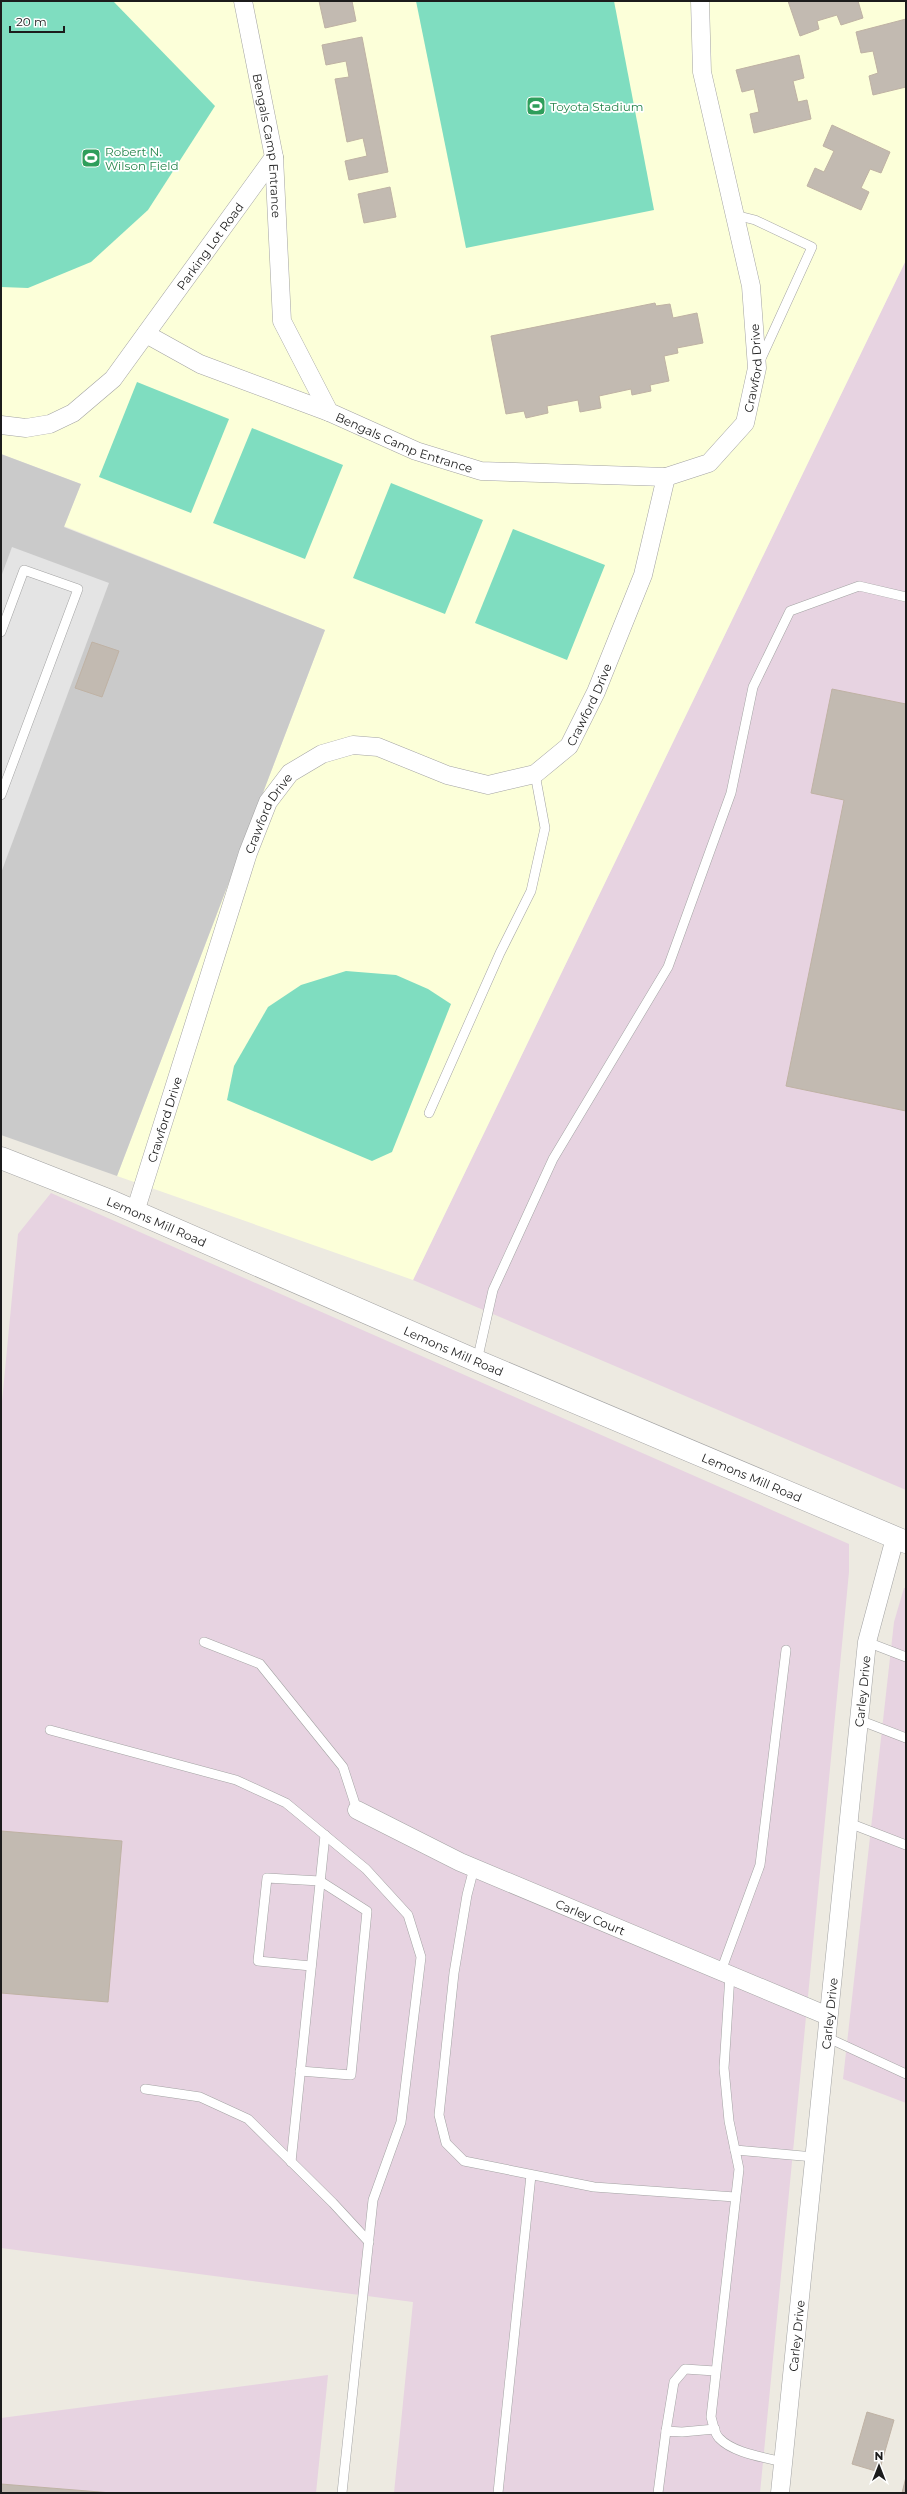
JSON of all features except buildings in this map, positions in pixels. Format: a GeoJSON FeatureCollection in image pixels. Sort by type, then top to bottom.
{"type":"FeatureCollection","features":[{"type":"Feature","properties":{"kind":"street","name":"Bengals Camp Entrance"},"geometry":{"type":"LineString","coordinates":[[243,1],[274,157],[282,321],[329,412],[416,451],[481,470],[666,477]]}},
{"type":"Feature","properties":{"kind":"street","name":"Crawford Drive"},"geometry":{"type":"LineString","coordinates":[[135,1212],[248,853],[268,802],[290,773],[322,754],[353,745],[378,747],[447,775],[488,785],[535,774],[569,746],[596,692],[643,574],[666,477],[709,463],[745,423],[757,368],[751,286],[702,72],[700,1]]}},
{"type":"Feature","properties":{"kind":"street","name":"Parking Lot Road"},"geometry":{"type":"LineString","coordinates":[[1,426],[26,428],[50,424],[74,413],[113,379],[274,157]]}},
{"type":"Feature","properties":{"kind":"street"},"geometry":{"type":"LineString","coordinates":[[146,334],[200,364],[329,412]]}},
{"type":"Feature","properties":{"kind":"street","name":"Lemons Mill Road"},"geometry":{"type":"LineString","coordinates":[[1,1158],[135,1212],[477,1361],[901,1540]]}},
{"type":"Feature","properties":{"kind":"street","name":"Carley Drive"},"geometry":{"type":"LineString","coordinates":[[780,2493],[867,1642],[901,1540]]}},
{"type":"Feature","properties":{"kind":"street","name":"Carley Court"},"geometry":{"type":"LineString","coordinates":[[357,1810],[474,1868],[828,2016]]}},
{"type":"Feature","properties":{"kind":"lane"},"geometry":{"type":"LineString","coordinates":[[735,215],[755,220],[812,247],[757,368]]}},
{"type":"Feature","properties":{"kind":"lane"},"geometry":{"type":"LineString","coordinates":[[1,632],[24,570],[78,589],[1,795]]}},
{"type":"Feature","properties":{"kind":"lane"},"geometry":{"type":"LineString","coordinates":[[477,1361],[493,1290],[553,1159],[668,967],[732,793],[753,687],[790,612],[859,586],[906,597]]}},
{"type":"Feature","properties":{"kind":"lane"},"geometry":{"type":"LineString","coordinates":[[429,1113],[500,953],[530,891],[544,828],[535,774]]}},
{"type":"Feature","properties":{"kind":"lane"},"geometry":{"type":"LineString","coordinates":[[204,1642],[260,1664],[343,1767],[357,1810]]}},
{"type":"Feature","properties":{"kind":"lane"},"geometry":{"type":"LineString","coordinates":[[867,1642],[906,1657]]}},
{"type":"Feature","properties":{"kind":"lane"},"geometry":{"type":"LineString","coordinates":[[783,2462],[757,2456],[729,2445],[718,2437],[711,2417],[739,2169],[729,2121],[724,2068],[725,1973],[760,1865],[786,1650]]}},
{"type":"Feature","properties":{"kind":"lane"},"geometry":{"type":"LineString","coordinates":[[859,1720],[906,1738]]}},
{"type":"Feature","properties":{"kind":"lane"},"geometry":{"type":"LineString","coordinates":[[50,1730],[236,1780],[286,1803],[366,1868],[408,1915],[421,1957],[401,2122],[373,2200],[342,2493]]}},
{"type":"Feature","properties":{"kind":"lane"},"geometry":{"type":"LineString","coordinates":[[849,1822],[906,1845]]}},
{"type":"Feature","properties":{"kind":"lane"},"geometry":{"type":"LineString","coordinates":[[291,2162],[325,1835]]}},
{"type":"Feature","properties":{"kind":"lane"},"geometry":{"type":"LineString","coordinates":[[474,1868],[467,1895],[454,1973],[439,2115],[446,2143],[464,2161],[594,2187],[736,2197]]}},
{"type":"Feature","properties":{"kind":"lane"},"geometry":{"type":"LineString","coordinates":[[300,2070],[351,2075],[367,1911],[320,1881],[267,1878],[258,1961],[311,1966]]}},
{"type":"Feature","properties":{"kind":"lane"},"geometry":{"type":"LineString","coordinates":[[826,2037],[906,2074]]}},
{"type":"Feature","properties":{"kind":"lane"},"geometry":{"type":"LineString","coordinates":[[145,2090],[200,2097],[248,2119],[333,2203],[368,2242]]}},
{"type":"Feature","properties":{"kind":"lane"},"geometry":{"type":"LineString","coordinates":[[735,2150],[814,2157]]}},
{"type":"Feature","properties":{"kind":"lane"},"geometry":{"type":"LineString","coordinates":[[498,2493],[530,2175]]}},
{"type":"Feature","properties":{"kind":"lane"},"geometry":{"type":"LineString","coordinates":[[658,2493],[674,2382],[685,2369],[715,2371]]}},
{"type":"Feature","properties":{"kind":"lane"},"geometry":{"type":"LineString","coordinates":[[666,2431],[682,2432],[715,2429]]}},
{"type":"Feature","properties":{"kind":"shaded area"},"geometry":{"type":"Polygon","coordinates":[[[1,1],[906,1],[906,260],[413,1280],[117,1176],[325,630],[64,526],[81,484],[1,454],[1,1]]]}},
{"type":"Feature","properties":{"kind":"shaded area"},"geometry":{"type":"Polygon","coordinates":[[[906,260],[906,1490],[413,1280],[906,260]]]}},
{"type":"Feature","properties":{"kind":"shaded area"},"geometry":{"type":"Polygon","coordinates":[[[1,454],[81,484],[64,527],[325,630],[117,1176],[1,1135],[1,454]]]}},
{"type":"Feature","properties":{"kind":"shaded area"},"geometry":{"type":"Polygon","coordinates":[[[12,547],[109,583],[1,873],[1,577],[12,547]]]}},
{"type":"Feature","properties":{"kind":"shaded area"},"geometry":{"type":"Polygon","coordinates":[[[51,1193],[849,1544],[849,1572],[760,2493],[394,2493],[413,2302],[1,2248],[1,1412],[18,1234],[51,1193]]]}},
{"type":"Feature","properties":{"kind":"shaded area"},"geometry":{"type":"Polygon","coordinates":[[[904,1588],[906,1588],[906,2103],[843,2079],[894,1622],[904,1588]]]}},
{"type":"Feature","properties":{"kind":"shaded area"},"geometry":{"type":"Polygon","coordinates":[[[328,2375],[316,2493],[1,2493],[1,2418],[328,2375]]]}},
{"type":"Feature","properties":{"kind":"green space","name":"Robert N. Wilson Field"},"geometry":{"type":"Polygon","coordinates":[[[1,1],[113,1],[215,106],[148,210],[91,262],[28,288],[1,287],[1,1]]]}},
{"type":"Feature","properties":{"kind":"green space","name":"Toyota Stadium"},"geometry":{"type":"Polygon","coordinates":[[[416,1],[614,1],[654,210],[466,248],[416,1]]]}},
{"type":"Feature","properties":{"kind":"green space"},"geometry":{"type":"Polygon","coordinates":[[[137,382],[229,419],[191,513],[99,477],[137,382]]]}},
{"type":"Feature","properties":{"kind":"green space"},"geometry":{"type":"Polygon","coordinates":[[[252,428],[343,465],[305,559],[213,523],[252,428]]]}},
{"type":"Feature","properties":{"kind":"green space"},"geometry":{"type":"Polygon","coordinates":[[[391,483],[483,520],[445,614],[353,578],[391,483]]]}},
{"type":"Feature","properties":{"kind":"green space"},"geometry":{"type":"Polygon","coordinates":[[[513,529],[605,565],[567,660],[475,623],[513,529]]]}},
{"type":"Feature","properties":{"kind":"green space"},"geometry":{"type":"Polygon","coordinates":[[[346,971],[396,975],[428,989],[451,1004],[392,1152],[372,1161],[227,1100],[234,1066],[268,1007],[301,985],[346,971]]]}},
{"type":"Feature","properties":{"kind":"place","name":"Toyota Stadium"},"geometry":{"type":"Point","coordinates":[536,106]}},
{"type":"Feature","properties":{"kind":"place","name":"Robert N. Wilson Field"},"geometry":{"type":"Point","coordinates":[91,158]}}]}
